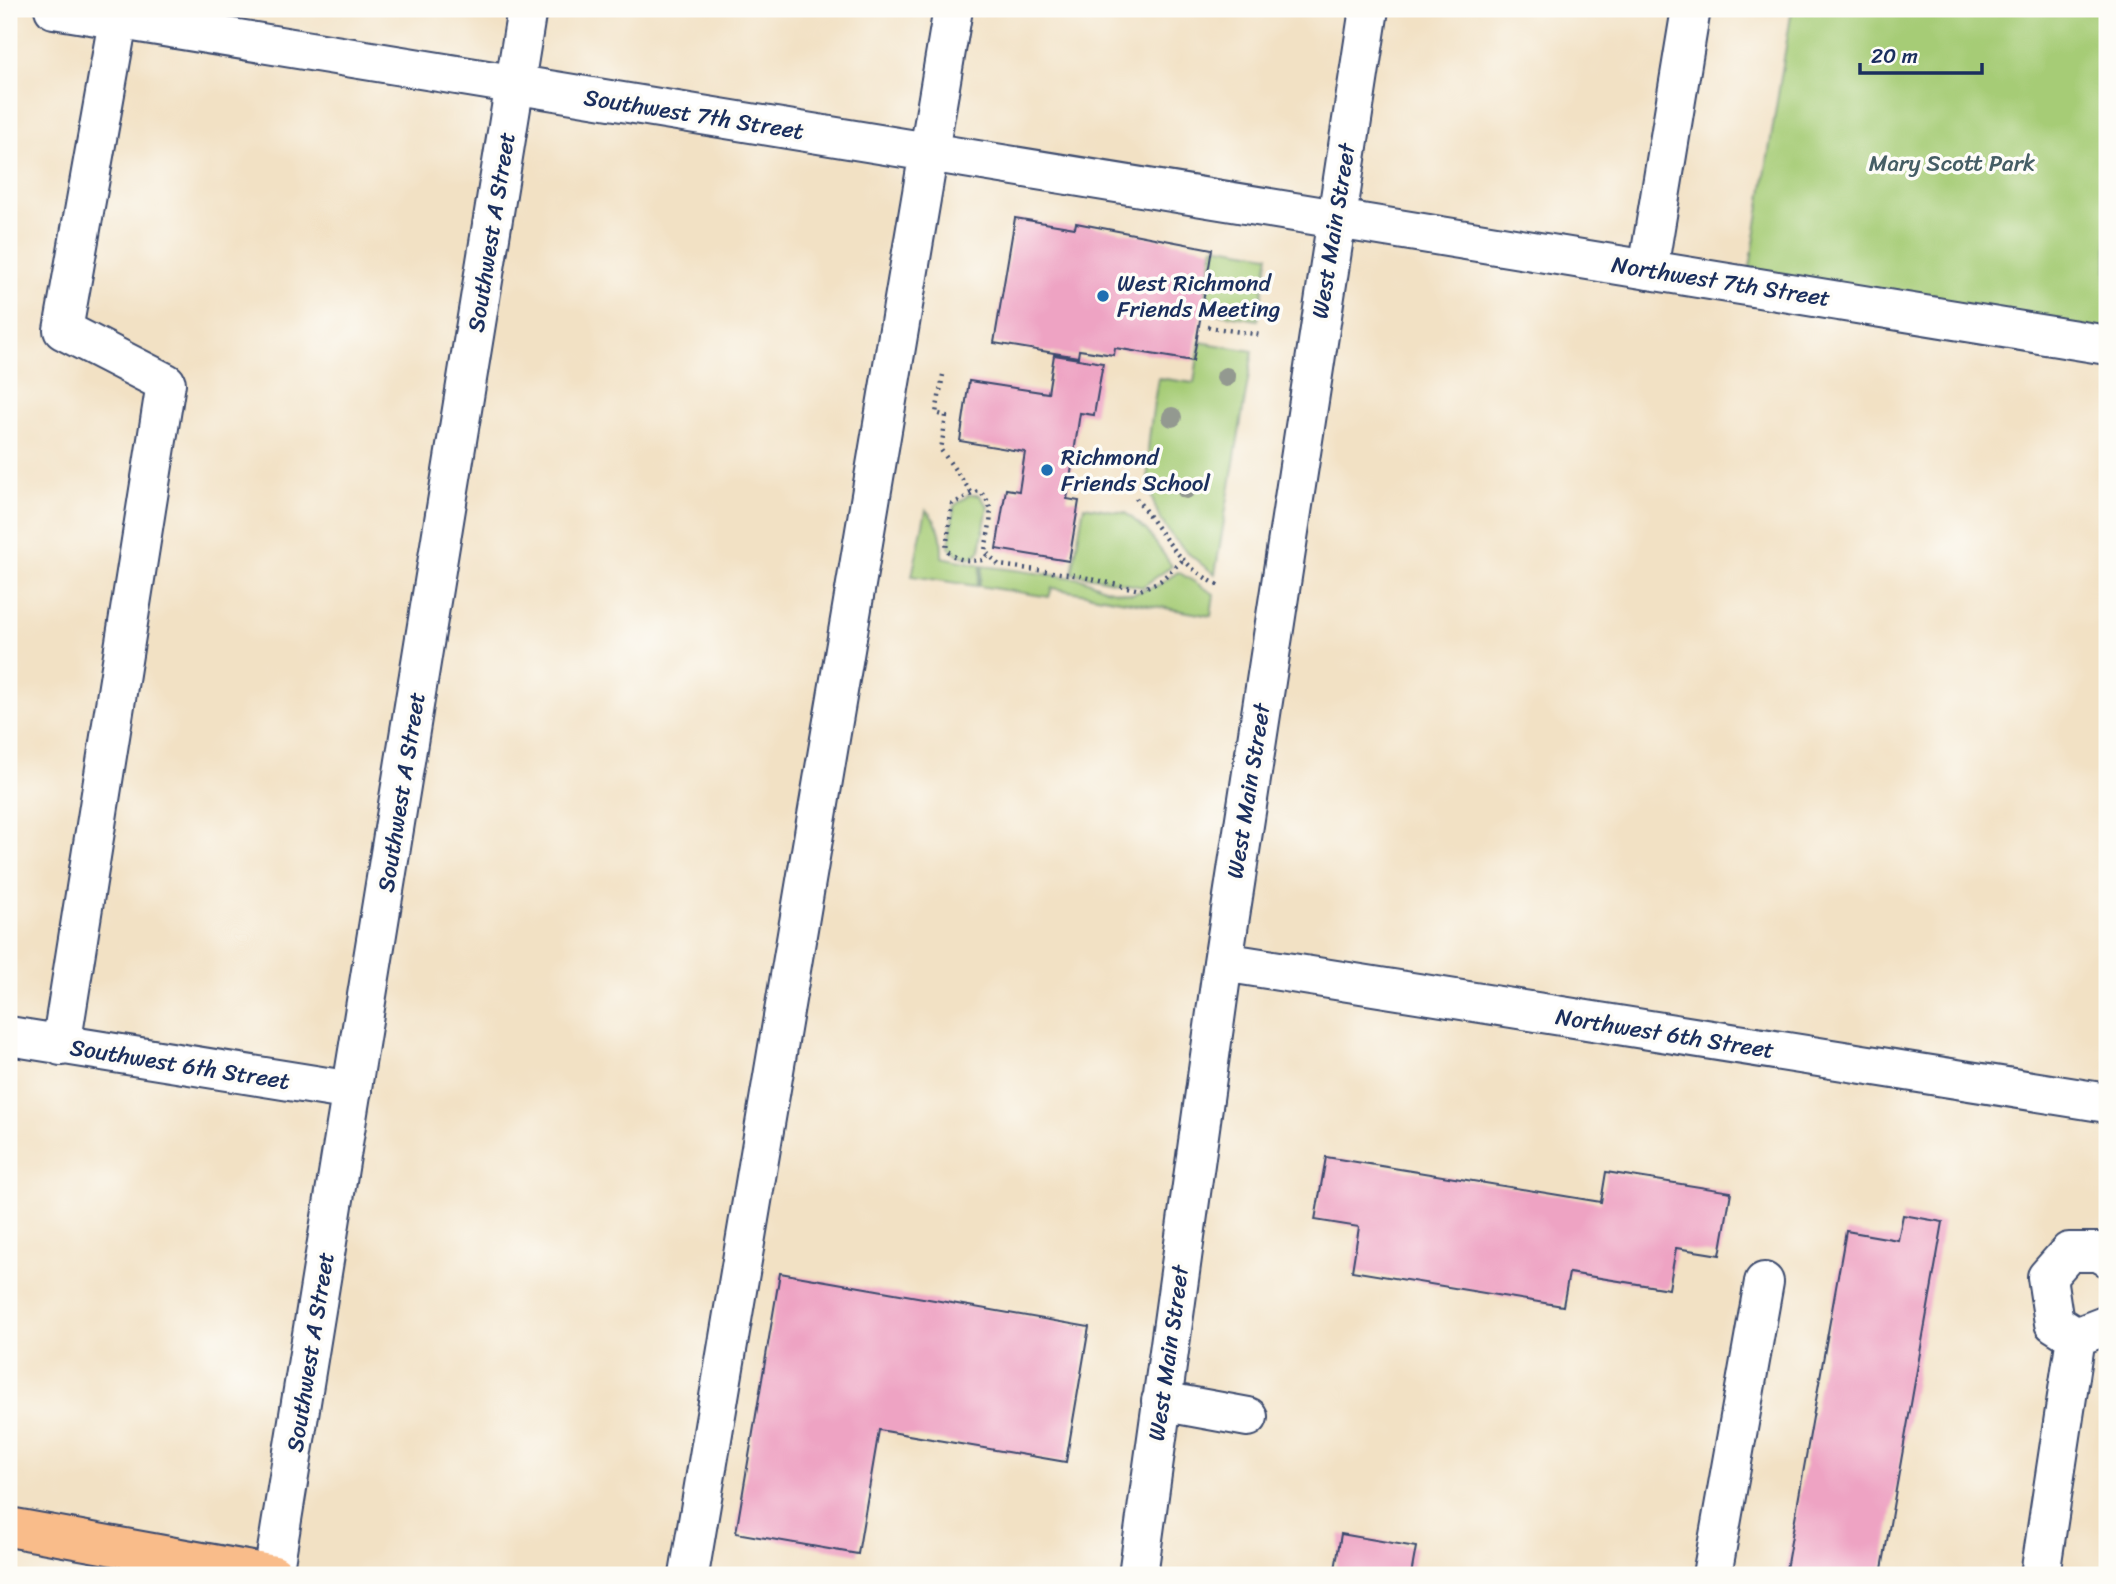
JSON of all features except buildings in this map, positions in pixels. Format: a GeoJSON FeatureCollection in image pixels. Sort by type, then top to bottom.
{"type":"FeatureCollection","features":[{"type":"Feature","properties":{"kind":"main road"},"geometry":{"type":"LineString","coordinates":[[9,1527],[274,1575]]}},
{"type":"Feature","properties":{"kind":"street","name":"Southwest 7th Street"},"geometry":{"type":"LineString","coordinates":[[54,9],[119,14],[515,85],[1335,216]]}},
{"type":"Feature","properties":{"kind":"street","name":"Southwest A Street"},"geometry":{"type":"LineString","coordinates":[[274,1575],[527,9]]}},
{"type":"Feature","properties":{"kind":"street"},"geometry":{"type":"LineString","coordinates":[[689,1575],[953,9]]}},
{"type":"Feature","properties":{"kind":"street","name":"West Main Street"},"geometry":{"type":"LineString","coordinates":[[1138,1575],[1223,962],[1368,9]]}},
{"type":"Feature","properties":{"kind":"street"},"geometry":{"type":"LineString","coordinates":[[1648,270],[1691,9]]}},
{"type":"Feature","properties":{"kind":"street"},"geometry":{"type":"LineString","coordinates":[[61,1046],[166,383],[63,330],[119,14]]}},
{"type":"Feature","properties":{"kind":"street","name":"Northwest 7th Street"},"geometry":{"type":"LineString","coordinates":[[1335,216],[2107,345]]}},
{"type":"Feature","properties":{"kind":"street","name":"Northwest 6th Street"},"geometry":{"type":"LineString","coordinates":[[1223,962],[2107,1103]]}},
{"type":"Feature","properties":{"kind":"street","name":"Southwest 6th Street"},"geometry":{"type":"LineString","coordinates":[[9,1036],[352,1091]]}},
{"type":"Feature","properties":{"kind":"street"},"geometry":{"type":"LineString","coordinates":[[2040,1575],[2092,1331],[2054,1323],[2047,1277],[2069,1252],[2098,1252],[2107,1257]]}},
{"type":"Feature","properties":{"kind":"street"},"geometry":{"type":"LineString","coordinates":[[1712,1575],[1764,1282]]}},
{"type":"Feature","properties":{"kind":"street"},"geometry":{"type":"LineString","coordinates":[[1161,1401],[1248,1417]]}},
{"type":"Feature","properties":{"kind":"path"},"geometry":{"type":"LineString","coordinates":[[1208,327],[1261,335]]}},
{"type":"Feature","properties":{"kind":"path"},"geometry":{"type":"LineString","coordinates":[[943,375],[936,413],[946,416],[941,450],[971,492]]}},
{"type":"Feature","properties":{"kind":"path"},"geometry":{"type":"LineString","coordinates":[[987,555],[983,560],[962,560],[952,556],[946,549],[953,504],[971,492],[978,491],[987,497],[992,509],[985,551],[999,565],[1075,575],[1140,590],[1160,581],[1183,560]]}},
{"type":"Feature","properties":{"kind":"path"},"geometry":{"type":"LineString","coordinates":[[1136,498],[1183,560],[1208,580],[1221,586]]}},
{"type":"Feature","properties":{"kind":"green space","name":"Mary Scott Park"},"geometry":{"type":"Polygon","coordinates":[[[1792,9],[2107,9],[2107,345],[1747,286],[1792,9]]]}},
{"type":"Feature","properties":{"kind":"green space"},"geometry":{"type":"Polygon","coordinates":[[[1214,246],[1269,255],[1258,320],[1203,311],[1214,246]]]}},
{"type":"Feature","properties":{"kind":"green space"},"geometry":{"type":"Polygon","coordinates":[[[1200,342],[1253,351],[1215,574],[1188,553],[1169,532],[1156,510],[1150,488],[1148,464],[1158,378],[1194,383],[1200,342]]]}},
{"type":"Feature","properties":{"kind":"green space"},"geometry":{"type":"Polygon","coordinates":[[[969,495],[979,495],[988,506],[980,550],[974,557],[960,555],[949,547],[954,506],[969,495]]]}},
{"type":"Feature","properties":{"kind":"green space"},"geometry":{"type":"Polygon","coordinates":[[[1084,506],[1126,513],[1147,531],[1172,566],[1142,587],[1072,573],[1084,506]]]}},
{"type":"Feature","properties":{"kind":"green space"},"geometry":{"type":"Polygon","coordinates":[[[926,510],[940,532],[942,557],[981,565],[977,586],[912,576],[926,510]]]}},
{"type":"Feature","properties":{"kind":"green space"},"geometry":{"type":"Polygon","coordinates":[[[983,566],[1083,579],[1106,589],[1132,594],[1159,585],[1178,572],[1214,594],[1211,616],[1052,588],[1049,597],[979,586],[983,566]]]}},
{"type":"Feature","properties":{"kind":"place","name":"West Richmond Friends Meeting"},"geometry":{"type":"Point","coordinates":[1103,296]}},
{"type":"Feature","properties":{"kind":"place","name":"Richmond Friends School"},"geometry":{"type":"Point","coordinates":[1047,470]}}]}
